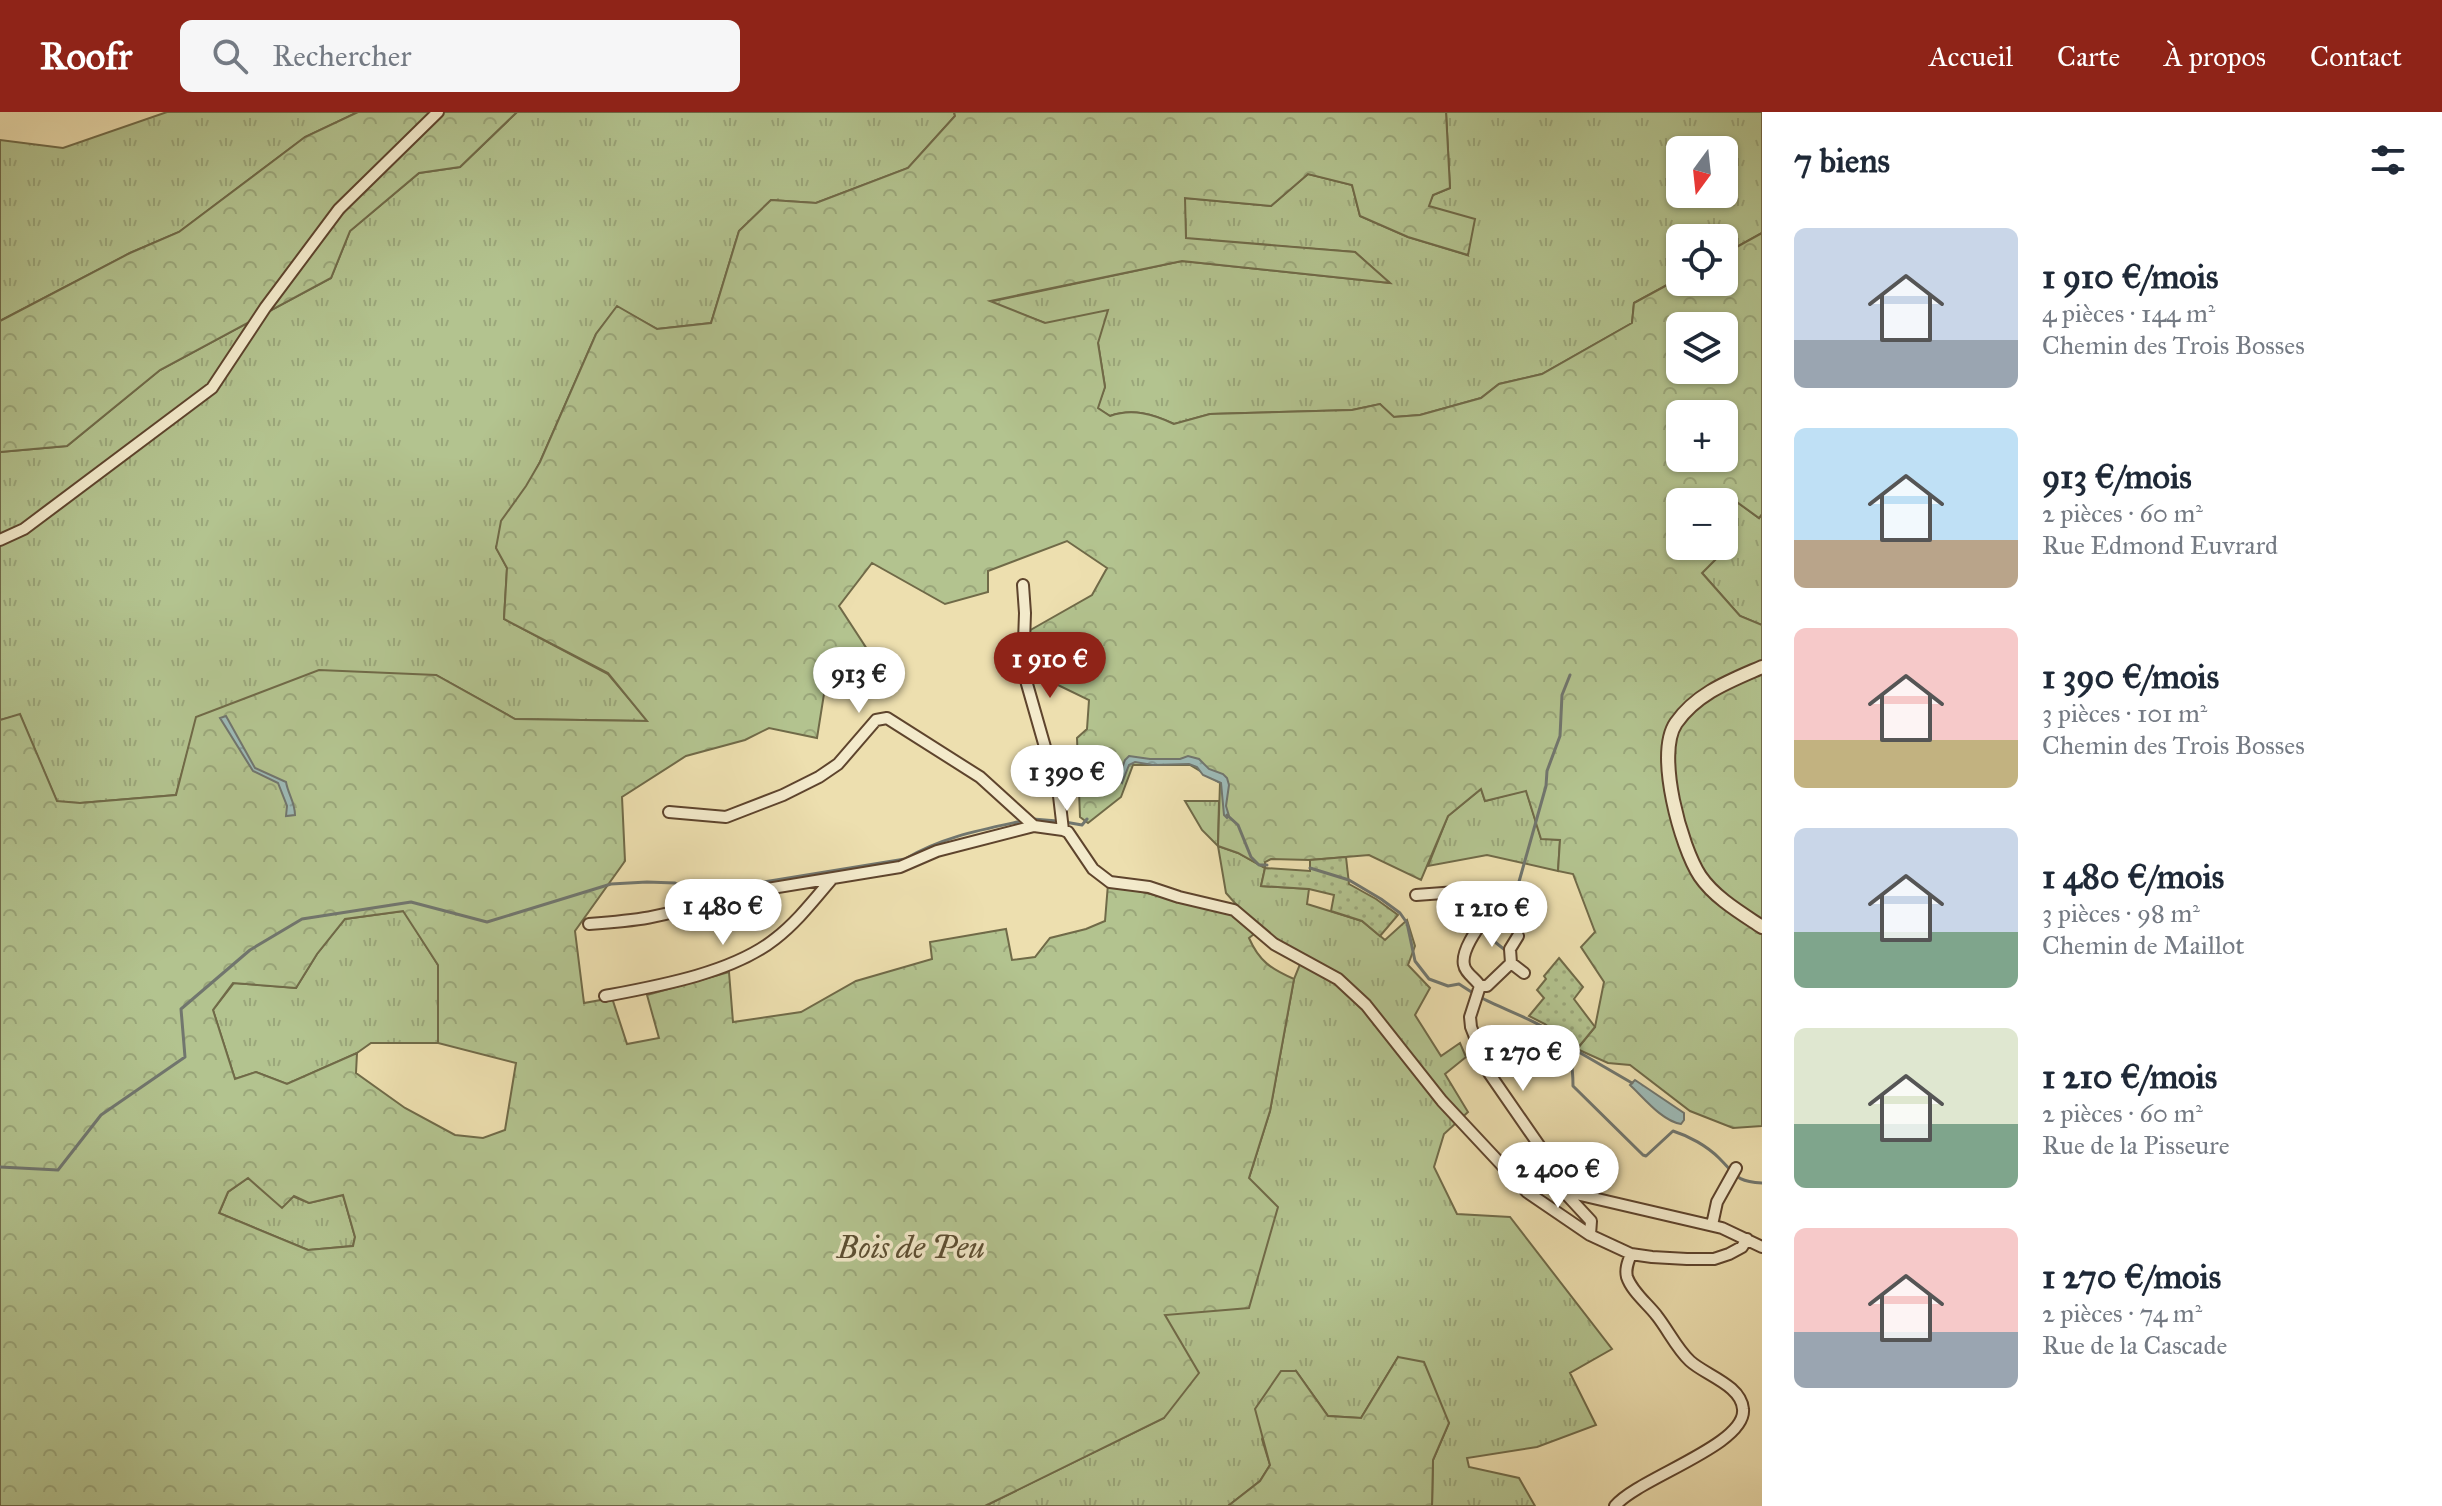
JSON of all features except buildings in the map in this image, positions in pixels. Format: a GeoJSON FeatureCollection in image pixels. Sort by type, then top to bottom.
{"type":"FeatureCollection","features":[{"type":"Feature","properties":{"kind":"street"},"geometry":{"type":"LineString","coordinates":[[0,540],[24,529],[212,388],[265,308],[339,209],[438,112]]}},
{"type":"Feature","properties":{"kind":"street"},"geometry":{"type":"LineString","coordinates":[[1023,585],[1023,670],[1059,796],[1063,824],[1093,869],[1110,882],[1149,887],[1234,910],[1274,944],[1338,979],[1366,1005],[1442,1101],[1527,1192],[1590,1235],[1631,1254],[1714,1259],[1742,1247],[1747,1239]]}},
{"type":"Feature","properties":{"kind":"street"},"geometry":{"type":"LineString","coordinates":[[1762,667],[1711,689],[1687,710],[1674,726],[1668,750],[1672,798],[1684,842],[1701,877],[1730,906],[1762,927]]}},
{"type":"Feature","properties":{"kind":"street"},"geometry":{"type":"LineString","coordinates":[[669,812],[726,817],[783,795],[838,764],[876,720],[887,718],[980,777],[1030,821]]}},
{"type":"Feature","properties":{"kind":"street"},"geometry":{"type":"LineString","coordinates":[[589,924],[644,919],[686,910],[706,899],[900,867],[937,851],[1030,821],[1063,824]]}},
{"type":"Feature","properties":{"kind":"street"},"geometry":{"type":"LineString","coordinates":[[605,996],[674,983],[746,956],[774,940],[805,912],[831,880]]}},
{"type":"Feature","properties":{"kind":"street"},"geometry":{"type":"LineString","coordinates":[[1416,895],[1493,892],[1496,897],[1494,905],[1466,950],[1463,963],[1478,992]]}},
{"type":"Feature","properties":{"kind":"street"},"geometry":{"type":"LineString","coordinates":[[1518,936],[1510,949],[1511,963],[1524,973]]}},
{"type":"Feature","properties":{"kind":"street"},"geometry":{"type":"LineString","coordinates":[[1511,963],[1478,992],[1470,1011],[1471,1027],[1489,1073],[1564,1182],[1576,1194],[1712,1225],[1762,1247]]}},
{"type":"Feature","properties":{"kind":"street"},"geometry":{"type":"LineString","coordinates":[[1712,1225],[1717,1202],[1733,1173]]}},
{"type":"Feature","properties":{"kind":"street"},"geometry":{"type":"LineString","coordinates":[[1564,1182],[1566,1194],[1591,1221],[1590,1235]]}},
{"type":"Feature","properties":{"kind":"street"},"geometry":{"type":"LineString","coordinates":[[1615,1506],[1622,1497],[1652,1478],[1707,1451],[1736,1427],[1743,1414],[1740,1399],[1731,1389],[1689,1360],[1630,1284],[1626,1274],[1631,1254]]}},
{"type":"Feature","properties":{"kind":"green space"},"geometry":{"type":"Polygon","coordinates":[[[167,112],[358,112],[305,137],[179,232],[130,253],[0,321],[0,140],[63,148],[167,112]]]}},
{"type":"Feature","properties":{"kind":"green space"},"geometry":{"type":"Polygon","coordinates":[[[358,112],[517,112],[460,167],[419,173],[350,231],[331,278],[160,370],[67,446],[0,452],[0,321],[130,253],[179,232],[305,137],[358,112]]]}},
{"type":"Feature","properties":{"kind":"green space"},"geometry":{"type":"Polygon","coordinates":[[[517,112],[954,112],[955,116],[908,168],[816,203],[771,200],[739,231],[711,323],[657,329],[617,307],[596,334],[540,462],[496,547],[507,568],[504,619],[608,674],[648,721],[515,719],[436,675],[197,717],[176,795],[57,802],[20,715],[0,720],[0,452],[67,446],[160,370],[331,278],[350,231],[419,173],[460,167],[517,112]]]}},
{"type":"Feature","properties":{"kind":"green space","name":"Bois de Peu"},"geometry":{"type":"Polygon","coordinates":[[[954,112],[1446,112],[1450,188],[1433,195],[1429,206],[1475,219],[1468,255],[1408,237],[1360,216],[1352,185],[1308,174],[1271,206],[1185,198],[1186,238],[1355,252],[1390,283],[1182,261],[990,301],[1045,323],[1108,310],[1098,343],[1105,387],[1098,408],[1110,416],[1126,412],[1142,413],[1174,424],[1210,414],[1352,410],[1380,404],[1394,417],[1420,415],[1481,398],[1499,384],[1542,374],[1632,323],[1634,303],[1666,286],[1666,296],[1738,296],[1738,246],[1762,233],[1762,514],[1759,518],[1738,503],[1738,488],[1666,488],[1666,560],[1715,560],[1702,573],[1740,616],[1762,625],[1762,662],[1709,685],[1683,706],[1665,736],[1697,880],[1762,933],[1762,1126],[1733,1128],[1690,1111],[1630,1065],[1608,1063],[1577,1049],[1595,1027],[1604,982],[1581,947],[1595,932],[1573,874],[1558,871],[1560,840],[1541,839],[1526,791],[1485,801],[1481,789],[1448,816],[1421,880],[1369,855],[1310,860],[1271,859],[1265,862],[1265,868],[1218,846],[1220,783],[1190,765],[1133,765],[1121,797],[1088,823],[1080,817],[1077,738],[1087,729],[1089,700],[1058,685],[1029,677],[1027,632],[1092,595],[1107,568],[1067,541],[988,571],[988,592],[945,604],[872,563],[839,606],[867,649],[827,675],[817,738],[769,728],[745,740],[686,756],[622,797],[625,861],[575,931],[584,1003],[612,998],[627,1044],[659,1038],[647,995],[729,972],[733,1022],[801,1012],[856,981],[932,959],[930,942],[1006,929],[1012,960],[1035,957],[1050,938],[1105,921],[1108,884],[1228,912],[1254,934],[1249,938],[1262,958],[1272,968],[1294,979],[1270,1111],[1249,1178],[1278,1207],[1249,1308],[1165,1315],[1199,1373],[1164,1418],[985,1506],[0,1506],[0,720],[20,714],[57,801],[80,803],[176,795],[196,717],[319,670],[436,675],[515,719],[647,721],[608,673],[504,619],[507,568],[496,548],[501,521],[540,462],[596,334],[617,306],[657,329],[711,323],[739,231],[771,200],[816,203],[908,168],[955,116],[954,112]],[[403,911],[345,919],[317,954],[296,988],[233,983],[213,1010],[235,1079],[256,1072],[287,1084],[357,1053],[356,1073],[405,1108],[455,1135],[483,1138],[505,1130],[516,1063],[438,1043],[438,965],[403,911]],[[248,1178],[228,1192],[219,1213],[308,1250],[353,1246],[355,1237],[343,1195],[309,1203],[294,1196],[282,1208],[248,1178]]]}},
{"type":"Feature","properties":{"kind":"green space"},"geometry":{"type":"Polygon","coordinates":[[[1446,112],[1762,112],[1762,233],[1738,246],[1738,224],[1666,224],[1666,286],[1634,303],[1632,323],[1542,374],[1499,384],[1481,398],[1420,415],[1393,417],[1380,404],[1352,410],[1210,414],[1174,424],[1142,413],[1126,412],[1110,416],[1097,408],[1105,387],[1098,343],[989,302],[1182,261],[1389,283],[1355,252],[1186,239],[1184,198],[1271,206],[1308,174],[1352,185],[1360,216],[1408,237],[1467,255],[1428,206],[1433,195],[1450,188],[1446,112]]]}},
{"type":"Feature","properties":{"kind":"green space"},"geometry":{"type":"Polygon","coordinates":[[[1738,503],[1759,518],[1762,514],[1762,625],[1740,616],[1702,573],[1715,560],[1738,560],[1738,503]]]}},
{"type":"Feature","properties":{"kind":"green space"},"geometry":{"type":"Polygon","coordinates":[[[1762,673],[1762,921],[1731,900],[1705,874],[1690,843],[1678,801],[1674,758],[1681,726],[1697,707],[1762,673]]]}},
{"type":"Feature","properties":{"kind":"green space"},"geometry":{"type":"Polygon","coordinates":[[[1481,789],[1485,801],[1526,790],[1541,838],[1560,840],[1558,871],[1487,855],[1428,866],[1448,816],[1481,789]]]}},
{"type":"Feature","properties":{"kind":"green space"},"geometry":{"type":"Polygon","coordinates":[[[1185,801],[1219,801],[1218,846],[1202,830],[1185,801]]]}},
{"type":"Feature","properties":{"kind":"green space"},"geometry":{"type":"Polygon","coordinates":[[[1218,846],[1265,868],[1261,886],[1309,889],[1307,904],[1362,921],[1385,940],[1407,920],[1415,946],[1408,965],[1430,988],[1415,1015],[1441,1056],[1460,1043],[1466,1057],[1445,1074],[1468,1112],[1444,1134],[1434,1167],[1457,1214],[1510,1217],[1612,1349],[1570,1373],[1596,1425],[1537,1447],[1467,1458],[1469,1467],[1519,1478],[1535,1506],[1432,1506],[1433,1460],[1449,1423],[1398,1357],[1361,1418],[1328,1416],[1296,1371],[1262,1439],[1270,1465],[1260,1481],[1228,1506],[985,1506],[1164,1418],[1164,1315],[1249,1178],[1270,1111],[1294,979],[1303,957],[1259,930],[1226,893],[1218,846]]]}},
{"type":"Feature","properties":{"kind":"green space"},"geometry":{"type":"Polygon","coordinates":[[[1346,857],[1349,884],[1398,915],[1380,936],[1362,921],[1331,911],[1334,895],[1309,889],[1261,886],[1265,868],[1310,871],[1310,860],[1346,857]]]}},
{"type":"Feature","properties":{"kind":"green space"},"geometry":{"type":"Polygon","coordinates":[[[404,911],[438,965],[438,1043],[371,1043],[357,1053],[287,1084],[256,1072],[235,1079],[213,1010],[234,983],[296,988],[317,954],[345,919],[404,911]]]}},
{"type":"Feature","properties":{"kind":"green space"},"geometry":{"type":"Polygon","coordinates":[[[1559,958],[1583,987],[1574,999],[1595,1027],[1577,1049],[1545,1024],[1529,1016],[1544,998],[1537,990],[1546,979],[1544,976],[1559,958]]]}},
{"type":"Feature","properties":{"kind":"green space"},"geometry":{"type":"Polygon","coordinates":[[[248,1178],[309,1203],[343,1195],[355,1237],[353,1246],[308,1250],[219,1213],[228,1192],[248,1178]]]}},
{"type":"Feature","properties":{"kind":"green space"},"geometry":{"type":"Polygon","coordinates":[[[1398,1357],[1424,1362],[1449,1423],[1433,1460],[1432,1506],[1228,1506],[1260,1481],[1270,1465],[1255,1409],[1281,1371],[1296,1371],[1328,1416],[1361,1418],[1398,1357]]]}},
{"type":"Feature","properties":{"kind":"water"},"geometry":{"type":"Polygon","coordinates":[[[226,716],[255,768],[286,782],[295,815],[286,816],[287,806],[278,783],[253,771],[220,718],[226,716]]]}},
{"type":"Feature","properties":{"kind":"water"},"geometry":{"type":"Polygon","coordinates":[[[1129,756],[1180,759],[1188,756],[1199,759],[1209,769],[1227,778],[1226,806],[1229,816],[1224,815],[1221,783],[1189,764],[1135,762],[1129,765],[1122,783],[1118,779],[1129,756]]]}},
{"type":"Feature","properties":{"kind":"water"},"geometry":{"type":"Polygon","coordinates":[[[1635,1080],[1684,1113],[1681,1124],[1660,1114],[1647,1102],[1630,1085],[1635,1080]]]}},
{"type":"Feature","properties":{"kind":"waterway"},"geometry":{"type":"LineString","coordinates":[[1505,950],[1490,938],[1505,923],[1511,910],[1546,786],[1547,771],[1560,736],[1562,695],[1570,675]]}},
{"type":"Feature","properties":{"kind":"waterway"},"geometry":{"type":"LineString","coordinates":[[1227,815],[1238,825],[1251,857],[1259,865],[1267,865]]}},
{"type":"Feature","properties":{"kind":"waterway"},"geometry":{"type":"LineString","coordinates":[[1033,819],[1057,821]]}},
{"type":"Feature","properties":{"kind":"waterway"},"geometry":{"type":"LineString","coordinates":[[1065,822],[1082,825],[1087,819]]}},
{"type":"Feature","properties":{"kind":"waterway"},"geometry":{"type":"LineString","coordinates":[[0,1167],[58,1170],[101,1115],[185,1057],[181,1009],[250,950],[302,919],[411,902],[487,922],[611,884],[675,883],[691,892],[708,891],[905,859],[947,840],[1022,821]]}},
{"type":"Feature","properties":{"kind":"waterway"},"geometry":{"type":"LineString","coordinates":[[1310,868],[1349,880],[1400,913],[1407,923],[1415,961],[1429,979],[1448,986],[1459,984],[1473,993]]}},
{"type":"Feature","properties":{"kind":"waterway"},"geometry":{"type":"LineString","coordinates":[[1480,997],[1558,1036],[1569,1052],[1573,1086],[1643,1155],[1646,1156],[1673,1131],[1709,1149],[1741,1179],[1762,1183]]}},
{"type":"Feature","properties":{"kind":"waterway"},"geometry":{"type":"LineString","coordinates":[[1577,1051],[1632,1083]]}}]}
